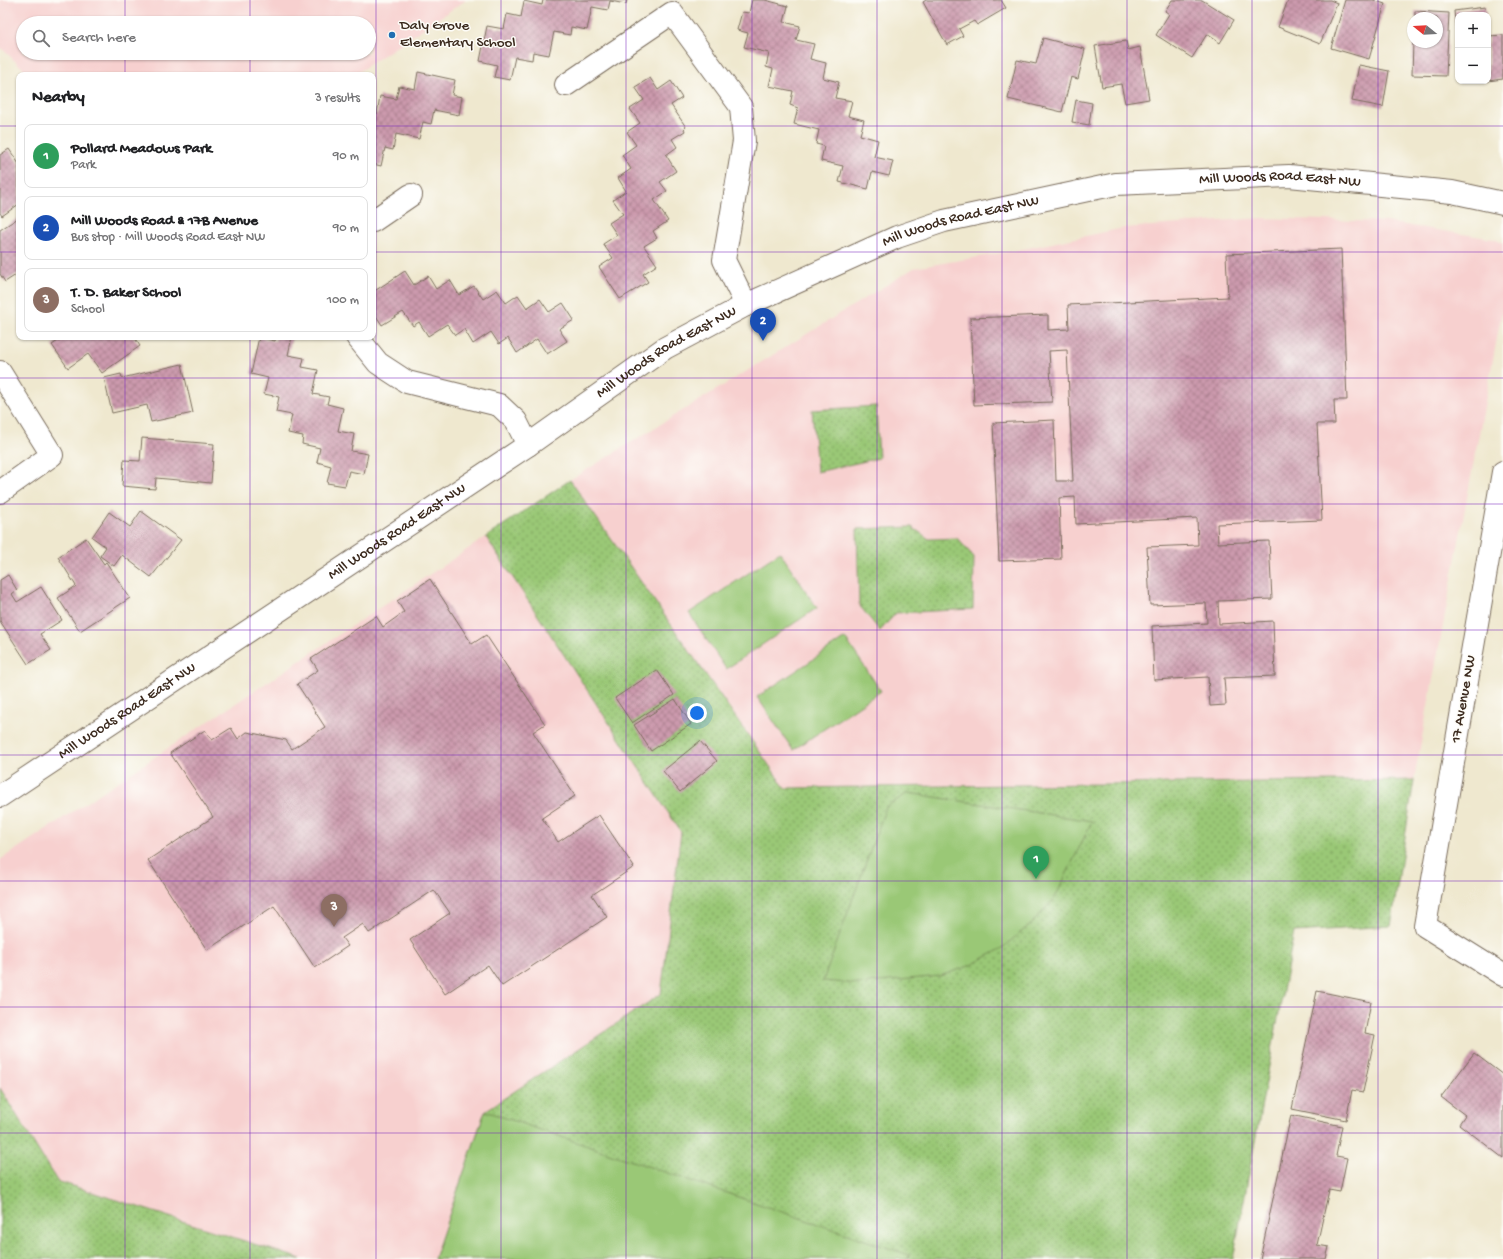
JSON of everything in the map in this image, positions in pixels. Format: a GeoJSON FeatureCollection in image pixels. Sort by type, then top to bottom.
{"type":"FeatureCollection","features":[{"type":"Feature","properties":{"kind":"street"},"geometry":{"type":"LineString","coordinates":[[566,85],[672,13],[741,107],[744,141],[733,217],[724,260],[746,305]]}},
{"type":"Feature","properties":{"kind":"street","name":"Mill Woods Road East NW"},"geometry":{"type":"LineString","coordinates":[[0,796],[528,445],[665,348],[746,305],[897,237],[944,220],[1116,184],[1288,176],[1452,192],[1503,203]]}},
{"type":"Feature","properties":{"kind":"street"},"geometry":{"type":"LineString","coordinates":[[376,219],[411,195]]}},
{"type":"Feature","properties":{"kind":"street"},"geometry":{"type":"LineString","coordinates":[[359,340],[378,363],[407,382],[499,405],[516,421],[528,445]]}},
{"type":"Feature","properties":{"kind":"street"},"geometry":{"type":"LineString","coordinates":[[0,372],[52,455],[0,492]]}},
{"type":"Feature","properties":{"kind":"street","name":"17 Avenue NW"},"geometry":{"type":"LineString","coordinates":[[1503,472],[1425,926],[1503,975]]}},
{"type":"Feature","properties":{"kind":"shaded area","name":"Daly Grove Elementary School"},"geometry":{"type":"Polygon","coordinates":[[[0,0],[466,0],[358,72],[27,72],[0,47],[0,0]]]}},
{"type":"Feature","properties":{"kind":"shaded area"},"geometry":{"type":"Polygon","coordinates":[[[1261,218],[1386,222],[1494,239],[1503,243],[1503,306],[1414,780],[784,788],[570,480],[914,268],[1014,251],[1124,228],[1261,218]]]}},
{"type":"Feature","properties":{"kind":"shaded area"},"geometry":{"type":"Polygon","coordinates":[[[486,537],[681,832],[661,994],[485,1111],[434,1259],[301,1259],[57,1181],[0,1088],[0,860],[486,537]]]}},
{"type":"Feature","properties":{"kind":"green space"},"geometry":{"type":"Polygon","coordinates":[[[876,406],[879,458],[817,472],[812,410],[876,406]]]}},
{"type":"Feature","properties":{"kind":"green space"},"geometry":{"type":"Polygon","coordinates":[[[570,480],[785,788],[1414,780],[1391,926],[1294,932],[1233,1259],[434,1259],[485,1111],[661,994],[681,832],[486,537],[570,480]]]}},
{"type":"Feature","properties":{"kind":"green space"},"geometry":{"type":"Polygon","coordinates":[[[912,527],[929,539],[957,538],[974,557],[973,609],[896,613],[880,631],[859,605],[857,529],[912,527]]]}},
{"type":"Feature","properties":{"kind":"green space"},"geometry":{"type":"Polygon","coordinates":[[[780,552],[817,608],[726,669],[689,613],[780,552]]]}},
{"type":"Feature","properties":{"kind":"green space"},"geometry":{"type":"Polygon","coordinates":[[[845,638],[881,691],[793,750],[757,697],[845,638]]]}},
{"type":"Feature","properties":{"kind":"green space"},"geometry":{"type":"Polygon","coordinates":[[[908,793],[1092,821],[1055,898],[1033,922],[1001,949],[969,966],[940,976],[859,984],[823,981],[886,807],[908,793]]]}},
{"type":"Feature","properties":{"kind":"green space"},"geometry":{"type":"Polygon","coordinates":[[[0,1088],[57,1181],[301,1259],[0,1259],[0,1088]]]}},
{"type":"Feature","properties":{"kind":"green space"},"geometry":{"type":"Polygon","coordinates":[[[485,1111],[909,1255],[908,1259],[434,1259],[485,1111]]]}},
{"type":"Feature","properties":{"kind":"building"},"geometry":{"type":"Polygon","coordinates":[[[543,0],[627,0],[626,4],[610,1],[608,10],[592,7],[587,30],[571,27],[570,35],[554,32],[549,55],[533,52],[532,60],[515,57],[510,80],[494,77],[497,65],[480,61],[487,26],[504,29],[507,14],[521,17],[524,1],[542,5],[543,0]]]}},
{"type":"Feature","properties":{"kind":"building"},"geometry":{"type":"Polygon","coordinates":[[[752,0],[765,0],[788,6],[784,22],[800,26],[796,40],[814,44],[810,59],[826,63],[823,78],[839,82],[835,98],[852,101],[848,116],[864,120],[860,135],[878,140],[874,157],[893,161],[889,176],[872,172],[868,189],[839,182],[843,166],[821,161],[824,146],[816,144],[819,130],[794,124],[798,108],[790,105],[793,91],[769,86],[773,69],[766,67],[769,53],[744,47],[748,33],[737,30],[742,12],[749,13],[752,0]]]}},
{"type":"Feature","properties":{"kind":"building"},"geometry":{"type":"Polygon","coordinates":[[[926,0],[1001,0],[1006,8],[977,25],[974,21],[959,29],[963,36],[947,45],[923,2],[926,0]]]}},
{"type":"Feature","properties":{"kind":"building"},"geometry":{"type":"Polygon","coordinates":[[[1172,0],[1202,0],[1234,20],[1220,43],[1207,34],[1192,58],[1156,35],[1169,14],[1165,11],[1172,0]]]}},
{"type":"Feature","properties":{"kind":"building"},"geometry":{"type":"Polygon","coordinates":[[[1288,0],[1330,0],[1337,3],[1320,44],[1278,27],[1288,0]]]}},
{"type":"Feature","properties":{"kind":"building"},"geometry":{"type":"Polygon","coordinates":[[[1345,0],[1373,0],[1385,4],[1369,59],[1331,48],[1345,0]]]}},
{"type":"Feature","properties":{"kind":"building"},"geometry":{"type":"Polygon","coordinates":[[[1485,7],[1486,12],[1455,12],[1455,21],[1454,11],[1485,7]]]}},
{"type":"Feature","properties":{"kind":"building"},"geometry":{"type":"Polygon","coordinates":[[[1443,13],[1449,13],[1446,76],[1412,75],[1413,48],[1443,48],[1443,13]]]}},
{"type":"Feature","properties":{"kind":"building"},"geometry":{"type":"Polygon","coordinates":[[[1503,35],[1503,79],[1491,81],[1491,36],[1503,35]]]}},
{"type":"Feature","properties":{"kind":"building"},"geometry":{"type":"Polygon","coordinates":[[[1043,38],[1085,49],[1078,79],[1071,77],[1062,112],[1008,99],[1017,60],[1036,64],[1043,38]]]}},
{"type":"Feature","properties":{"kind":"building"},"geometry":{"type":"Polygon","coordinates":[[[1126,41],[1128,50],[1140,47],[1149,99],[1125,103],[1121,84],[1102,87],[1095,46],[1126,41]]]}},
{"type":"Feature","properties":{"kind":"building"},"geometry":{"type":"Polygon","coordinates":[[[1359,65],[1389,71],[1383,107],[1352,101],[1359,65]]]}},
{"type":"Feature","properties":{"kind":"building"},"geometry":{"type":"Polygon","coordinates":[[[418,72],[455,80],[452,95],[462,97],[459,115],[434,110],[431,124],[423,122],[419,139],[396,134],[393,150],[385,148],[381,166],[376,165],[376,114],[380,96],[396,99],[399,86],[415,89],[418,72]]]}},
{"type":"Feature","properties":{"kind":"building"},"geometry":{"type":"Polygon","coordinates":[[[650,78],[658,90],[671,81],[682,98],[671,105],[686,127],[684,129],[685,131],[672,139],[677,147],[666,155],[676,171],[660,182],[667,191],[654,200],[668,221],[653,231],[657,238],[644,246],[657,265],[643,274],[648,282],[620,299],[599,267],[613,258],[603,244],[617,235],[609,223],[623,214],[613,200],[626,191],[618,178],[631,169],[622,155],[636,145],[627,132],[640,123],[630,109],[644,100],[635,87],[650,78]]]}},
{"type":"Feature","properties":{"kind":"building"},"geometry":{"type":"Polygon","coordinates":[[[1076,100],[1092,103],[1089,125],[1072,122],[1076,100]]]}},
{"type":"Feature","properties":{"kind":"building"},"geometry":{"type":"Polygon","coordinates":[[[9,149],[16,160],[16,206],[2,216],[0,213],[0,155],[9,149]]]}},
{"type":"Feature","properties":{"kind":"building"},"geometry":{"type":"Polygon","coordinates":[[[16,219],[16,275],[5,282],[0,274],[0,230],[16,219]]]}},
{"type":"Feature","properties":{"kind":"building"},"geometry":{"type":"Polygon","coordinates":[[[1341,249],[1347,400],[1334,400],[1335,424],[1317,424],[1322,520],[1217,524],[1218,543],[1269,541],[1272,599],[1218,601],[1219,624],[1273,621],[1275,676],[1224,678],[1226,705],[1210,706],[1208,677],[1154,680],[1152,626],[1207,623],[1206,603],[1150,605],[1147,547],[1198,545],[1197,518],[1076,524],[1075,497],[1059,498],[1061,559],[999,561],[993,423],[1054,420],[1056,481],[1073,481],[1067,350],[1049,351],[1052,402],[974,405],[970,318],[1048,315],[1048,330],[1069,329],[1068,305],[1228,297],[1226,254],[1341,249]]]}},
{"type":"Feature","properties":{"kind":"building"},"geometry":{"type":"Polygon","coordinates":[[[405,271],[414,285],[428,276],[436,289],[450,280],[459,295],[474,286],[483,299],[497,290],[506,303],[518,295],[527,308],[540,299],[549,312],[563,303],[574,320],[559,329],[567,341],[547,354],[537,339],[517,353],[508,338],[499,344],[491,332],[473,344],[464,329],[455,335],[447,324],[428,336],[419,322],[413,326],[403,312],[382,325],[376,316],[376,290],[405,271]]]}},
{"type":"Feature","properties":{"kind":"building"},"geometry":{"type":"Polygon","coordinates":[[[60,340],[136,340],[140,346],[102,373],[88,354],[68,368],[52,345],[60,340]]]}},
{"type":"Feature","properties":{"kind":"building"},"geometry":{"type":"Polygon","coordinates":[[[258,340],[291,340],[288,355],[304,358],[302,367],[318,370],[313,394],[329,397],[327,404],[343,408],[338,431],[354,434],[351,451],[368,454],[364,474],[349,471],[345,486],[327,483],[331,466],[317,462],[320,448],[302,444],[303,436],[288,433],[292,415],[276,412],[279,397],[264,394],[268,378],[251,374],[258,340]]]}},
{"type":"Feature","properties":{"kind":"building"},"geometry":{"type":"Polygon","coordinates":[[[182,364],[193,413],[151,422],[147,405],[112,413],[104,378],[121,374],[122,378],[182,364]]]}},
{"type":"Feature","properties":{"kind":"building"},"geometry":{"type":"Polygon","coordinates":[[[142,438],[214,444],[211,483],[156,478],[155,489],[122,486],[124,460],[140,461],[142,438]]]}},
{"type":"Feature","properties":{"kind":"building"},"geometry":{"type":"Polygon","coordinates":[[[141,511],[181,540],[151,577],[122,555],[114,566],[100,556],[106,547],[92,537],[109,512],[130,527],[141,511]]]}},
{"type":"Feature","properties":{"kind":"building"},"geometry":{"type":"Polygon","coordinates":[[[86,538],[104,564],[106,562],[130,598],[80,631],[58,598],[76,586],[58,557],[86,538]]]}},
{"type":"Feature","properties":{"kind":"building"},"geometry":{"type":"Polygon","coordinates":[[[8,575],[17,590],[12,594],[17,602],[41,587],[62,620],[40,634],[51,650],[28,664],[0,621],[0,580],[8,575]]]}},
{"type":"Feature","properties":{"kind":"building"},"geometry":{"type":"Polygon","coordinates":[[[430,579],[472,644],[486,635],[545,724],[533,732],[575,796],[542,818],[558,842],[599,815],[634,867],[592,895],[607,917],[502,986],[488,965],[445,994],[410,940],[450,913],[434,890],[369,933],[363,924],[342,938],[348,946],[315,968],[274,906],[207,950],[148,860],[213,817],[170,753],[205,730],[212,740],[231,728],[238,739],[247,732],[286,740],[292,749],[325,727],[297,684],[318,670],[311,659],[376,616],[383,627],[404,612],[397,601],[430,579]]]}},
{"type":"Feature","properties":{"kind":"building"},"geometry":{"type":"Polygon","coordinates":[[[657,670],[674,695],[632,723],[615,698],[657,670]]]}},
{"type":"Feature","properties":{"kind":"building"},"geometry":{"type":"Polygon","coordinates":[[[675,699],[691,724],[651,751],[634,725],[675,699]]]}},
{"type":"Feature","properties":{"kind":"building"},"geometry":{"type":"Polygon","coordinates":[[[700,741],[717,761],[680,792],[663,771],[700,741]]]}},
{"type":"Feature","properties":{"kind":"building"},"geometry":{"type":"Polygon","coordinates":[[[1317,991],[1371,1002],[1365,1033],[1375,1035],[1363,1092],[1352,1090],[1346,1120],[1292,1109],[1317,991]]]}},
{"type":"Feature","properties":{"kind":"building"},"geometry":{"type":"Polygon","coordinates":[[[1474,1053],[1503,1075],[1503,1158],[1459,1124],[1465,1115],[1441,1097],[1474,1053]]]}},
{"type":"Feature","properties":{"kind":"building"},"geometry":{"type":"Polygon","coordinates":[[[1291,1115],[1342,1126],[1336,1156],[1347,1158],[1340,1192],[1329,1190],[1317,1245],[1329,1247],[1326,1259],[1260,1259],[1291,1115]]]}},
{"type":"Feature","properties":{"kind":"place","name":"Daly Grove Elementary School"},"geometry":{"type":"Point","coordinates":[392,35]}},
{"type":"Feature","properties":{"kind":"place","name":"Mill Woods Road & 17B Avenue"},"geometry":{"type":"Point","coordinates":[763,341]}},
{"type":"Feature","properties":{"kind":"place","name":"Pollard Meadows Park"},"geometry":{"type":"Point","coordinates":[1036,879]}},
{"type":"Feature","properties":{"kind":"place","name":"T. D. Baker School"},"geometry":{"type":"Point","coordinates":[334,927]}}]}
